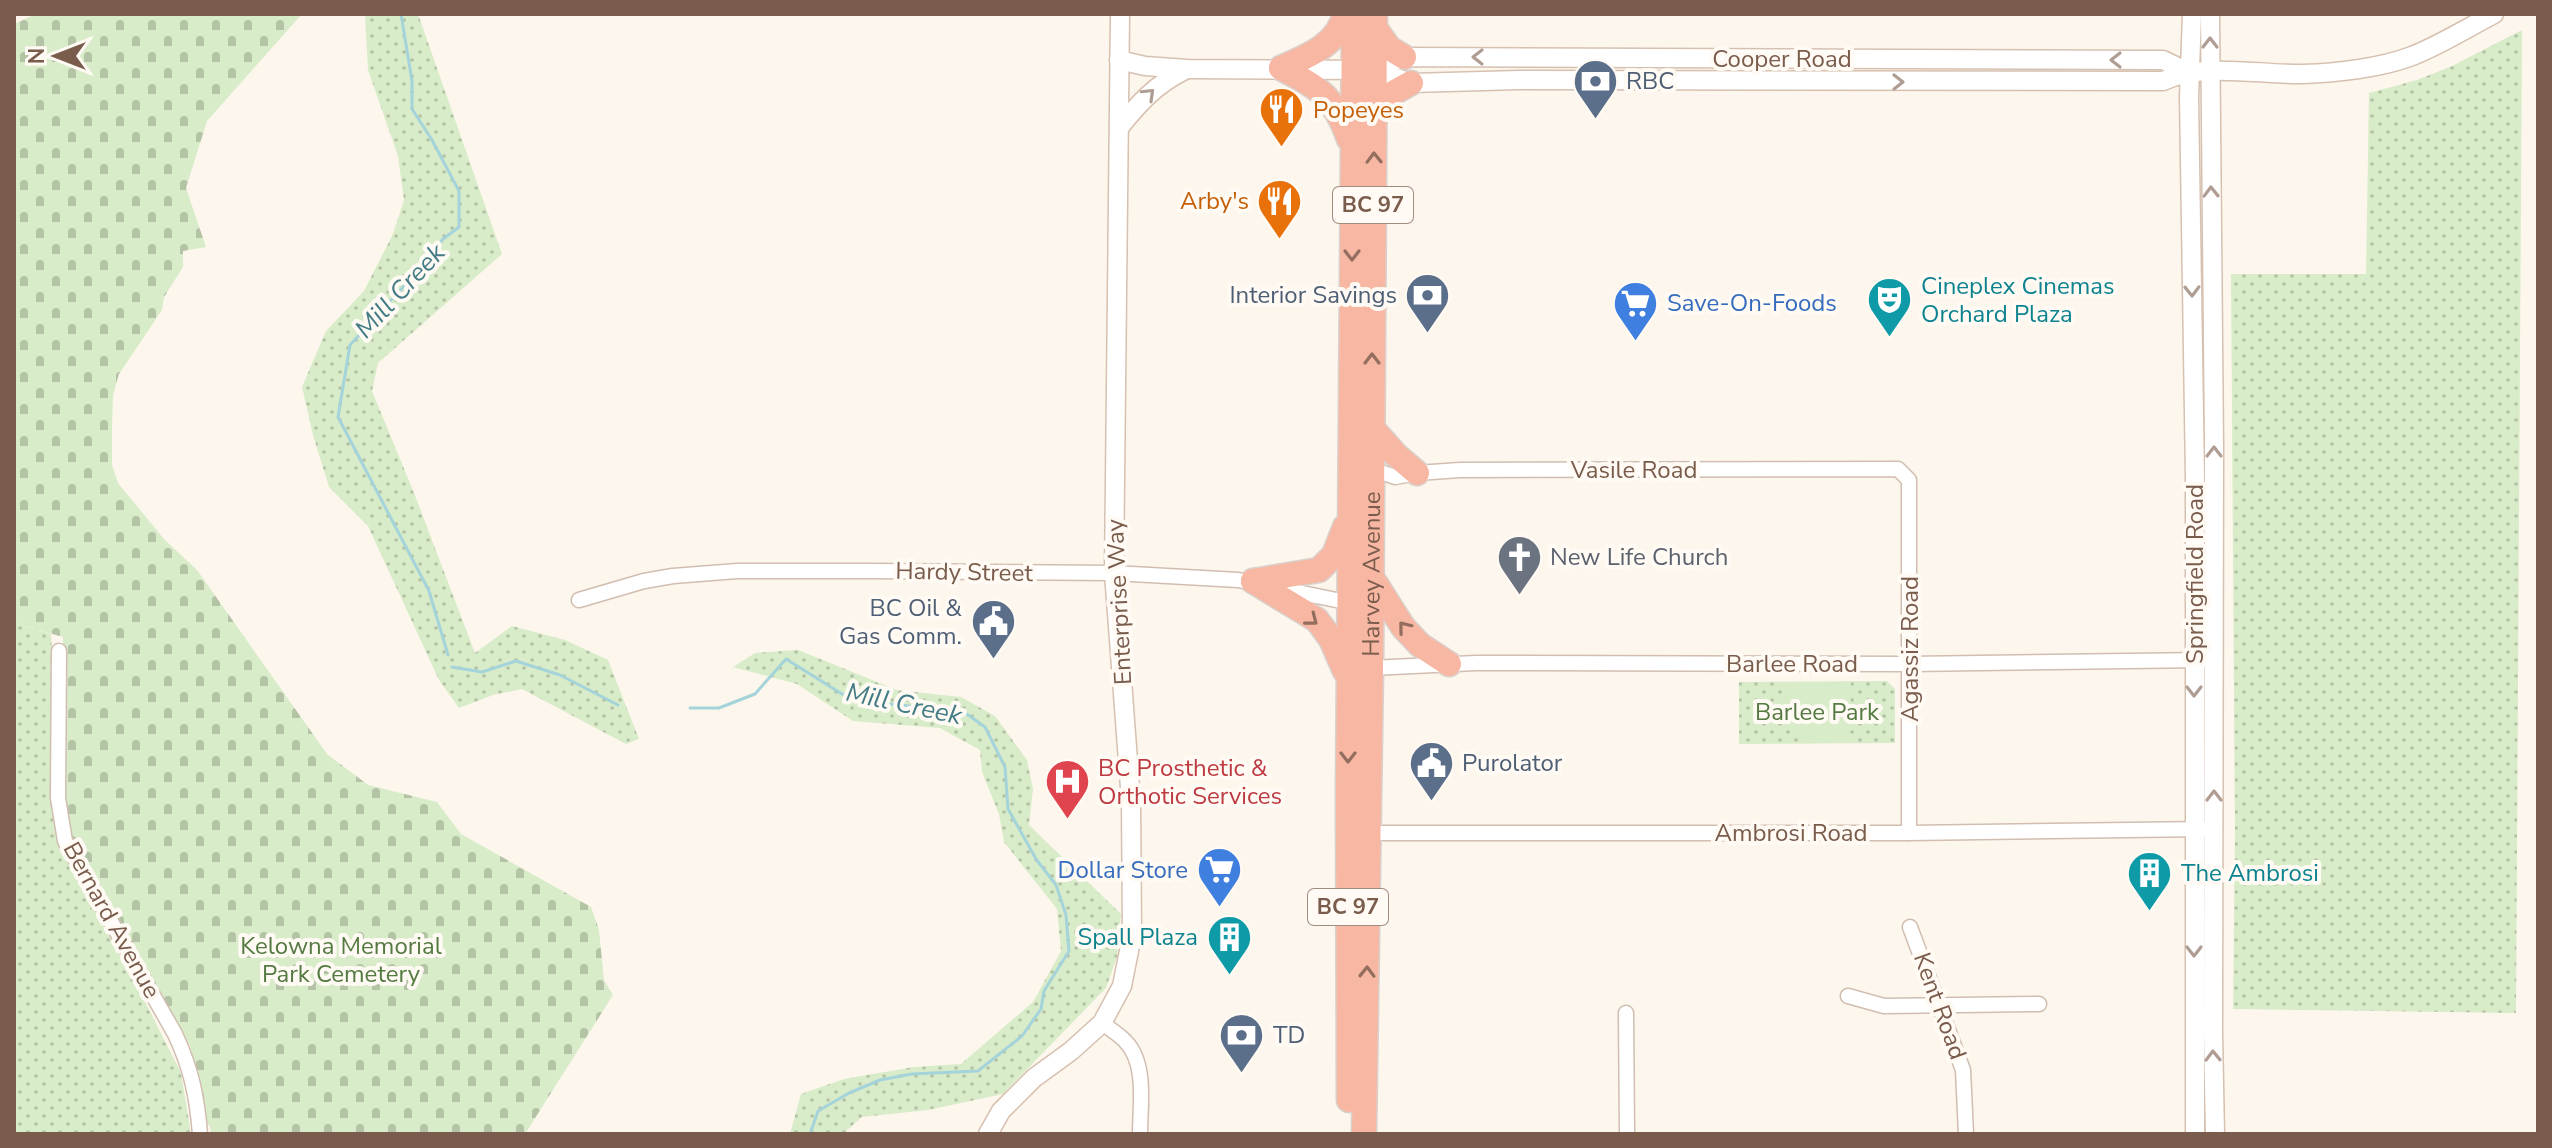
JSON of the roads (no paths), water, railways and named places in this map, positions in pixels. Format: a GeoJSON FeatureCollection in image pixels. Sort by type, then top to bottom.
{"type":"FeatureCollection","features":[{"type":"Feature","properties":{"kind":"highway"},"geometry":{"type":"LineString","coordinates":[[1281,68],[1327,45],[1343,23],[1345,14]]}},
{"type":"Feature","properties":{"kind":"highway","name":"Harvey Avenue"},"geometry":{"type":"LineString","coordinates":[[1348,1134],[1350,514],[1361,423],[1373,118],[1354,14]]}},
{"type":"Feature","properties":{"kind":"highway"},"geometry":{"type":"LineString","coordinates":[[1375,21],[1389,48],[1404,57]]}},
{"type":"Feature","properties":{"kind":"highway","name":"Harvey Avenue"},"geometry":{"type":"LineString","coordinates":[[1361,423],[1353,149],[1363,70],[1375,21]]}},
{"type":"Feature","properties":{"kind":"highway"},"geometry":{"type":"LineString","coordinates":[[1281,68],[1327,95],[1342,118],[1353,149]]}},
{"type":"Feature","properties":{"kind":"highway"},"geometry":{"type":"LineString","coordinates":[[1373,118],[1393,93],[1411,83]]}},
{"type":"Feature","properties":{"kind":"highway"},"geometry":{"type":"LineString","coordinates":[[1361,423],[1360,453],[1372,469]]}},
{"type":"Feature","properties":{"kind":"highway"},"geometry":{"type":"LineString","coordinates":[[1361,423],[1417,473]]}},
{"type":"Feature","properties":{"kind":"highway","name":"Harvey Avenue"},"geometry":{"type":"LineString","coordinates":[[1364,1134],[1372,469]]}},
{"type":"Feature","properties":{"kind":"highway"},"geometry":{"type":"LineString","coordinates":[[1253,581],[1319,570],[1334,555],[1350,514]]}},
{"type":"Feature","properties":{"kind":"highway"},"geometry":{"type":"LineString","coordinates":[[1372,578],[1403,627],[1420,645],[1449,664]]}},
{"type":"Feature","properties":{"kind":"highway"},"geometry":{"type":"LineString","coordinates":[[1253,581],[1317,620],[1331,639],[1349,679]]}},
{"type":"Feature","properties":{"kind":"highway"},"geometry":{"type":"LineString","coordinates":[[1351,603],[1362,618],[1371,656]]}},
{"type":"Feature","properties":{"kind":"highway"},"geometry":{"type":"LineString","coordinates":[[1348,794],[1357,821],[1368,833]]}},
{"type":"Feature","properties":{"kind":"main road","name":"Enterprise Way"},"geometry":{"type":"LineString","coordinates":[[988,1134],[1001,1111],[1034,1078],[1102,1023],[1122,986],[1132,936],[1131,801],[1114,573],[1120,14]]}},
{"type":"Feature","properties":{"kind":"main road","name":"Springfield Road"},"geometry":{"type":"LineString","coordinates":[[2192,14],[2201,73],[2214,446],[2215,1134]]}},
{"type":"Feature","properties":{"kind":"main road","name":"Springfield Road"},"geometry":{"type":"LineString","coordinates":[[2195,1134],[2195,478],[2189,97],[2201,73],[2210,14]]}},
{"type":"Feature","properties":{"kind":"main road","name":"Cooper Road"},"geometry":{"type":"LineString","coordinates":[[1119,60],[1145,66],[1187,69],[1363,70],[1411,83],[1519,80],[2163,81],[2175,76],[2201,73],[2304,74],[2357,69],[2411,56],[2494,14]]}},
{"type":"Feature","properties":{"kind":"main road","name":"Cooper Road"},"geometry":{"type":"LineString","coordinates":[[1363,70],[1404,57],[2163,60],[2201,73]]}},
{"type":"Feature","properties":{"kind":"main road"},"geometry":{"type":"LineString","coordinates":[[1119,128],[1152,90],[1187,69]]}},
{"type":"Feature","properties":{"kind":"street","name":"Vasile Road"},"geometry":{"type":"LineString","coordinates":[[1372,469],[1395,477],[1483,470],[1898,469]]}},
{"type":"Feature","properties":{"kind":"street","name":"Agassiz Road"},"geometry":{"type":"LineString","coordinates":[[1898,469],[1909,480],[1909,833]]}},
{"type":"Feature","properties":{"kind":"street","name":"Hardy Street"},"geometry":{"type":"LineString","coordinates":[[579,600],[644,581],[737,571],[1114,573],[1253,581],[1351,603]]}},
{"type":"Feature","properties":{"kind":"street","name":"Bernard Avenue"},"geometry":{"type":"LineString","coordinates":[[59,651],[58,798],[65,841],[153,994],[187,1060],[195,1088],[200,1134]]}},
{"type":"Feature","properties":{"kind":"street","name":"Barlee Road"},"geometry":{"type":"LineString","coordinates":[[1371,656],[1449,664],[2214,661]]}},
{"type":"Feature","properties":{"kind":"street","name":"Ambrosi Road"},"geometry":{"type":"LineString","coordinates":[[1368,833],[1909,833],[2214,829]]}},
{"type":"Feature","properties":{"kind":"street","name":"Kent Road"},"geometry":{"type":"LineString","coordinates":[[1910,927],[1963,1070],[1966,1134]]}},
{"type":"Feature","properties":{"kind":"street"},"geometry":{"type":"LineString","coordinates":[[1848,996],[1884,1006],[2039,1004]]}},
{"type":"Feature","properties":{"kind":"street"},"geometry":{"type":"LineString","coordinates":[[1626,1013],[1627,1134]]}},
{"type":"Feature","properties":{"kind":"street"},"geometry":{"type":"LineString","coordinates":[[1102,1023],[1126,1041],[1134,1052],[1139,1073],[1140,1134]]}},
{"type":"Feature","properties":{"kind":"waterway","name":"Mill Creek"},"geometry":{"type":"LineString","coordinates":[[401,14],[412,81],[412,109],[459,191],[459,227],[443,239],[350,345],[338,417],[429,591],[448,655]]}},
{"type":"Feature","properties":{"kind":"waterway","name":"Mill Creek"},"geometry":{"type":"LineString","coordinates":[[690,708],[719,708],[755,694],[786,659],[842,694],[881,703],[964,712],[985,727],[1005,767],[1008,809],[1036,859],[1056,885],[1066,915],[1069,951],[1044,991],[1041,1009],[1022,1036],[978,1071],[912,1074],[880,1080],[849,1093],[818,1111],[810,1134]]}},
{"type":"Feature","properties":{"kind":"waterway","name":"Mill Creek"},"geometry":{"type":"LineString","coordinates":[[452,667],[482,672],[516,661],[560,675],[618,705]]}},
{"type":"Feature","properties":{"kind":"place","name":"RBC"},"geometry":{"type":"Point","coordinates":[1595,120]}},
{"type":"Feature","properties":{"kind":"place","name":"Popeyes"},"geometry":{"type":"Point","coordinates":[1282,149]}},
{"type":"Feature","properties":{"kind":"place","name":"Arby's"},"geometry":{"type":"Point","coordinates":[1280,240]}},
{"type":"Feature","properties":{"kind":"place","name":"Interior Savings"},"geometry":{"type":"Point","coordinates":[1428,334]}},
{"type":"Feature","properties":{"kind":"place","name":"Cineplex Cinemas Orchard Plaza"},"geometry":{"type":"Point","coordinates":[1890,339]}},
{"type":"Feature","properties":{"kind":"place","name":"Save-On-Foods"},"geometry":{"type":"Point","coordinates":[1636,342]}},
{"type":"Feature","properties":{"kind":"place","name":"New Life Church"},"geometry":{"type":"Point","coordinates":[1519,596]}},
{"type":"Feature","properties":{"kind":"place","name":"BC Oil & Gas Comm."},"geometry":{"type":"Point","coordinates":[993,661]}},
{"type":"Feature","properties":{"kind":"place","name":"Purolator"},"geometry":{"type":"Point","coordinates":[1431,802]}},
{"type":"Feature","properties":{"kind":"place","name":"BC Prosthetic & Orthotic Services"},"geometry":{"type":"Point","coordinates":[1067,821]}},
{"type":"Feature","properties":{"kind":"place","name":"Dollar Store"},"geometry":{"type":"Point","coordinates":[1219,909]}},
{"type":"Feature","properties":{"kind":"place","name":"The Ambrosi"},"geometry":{"type":"Point","coordinates":[2150,912]}},
{"type":"Feature","properties":{"kind":"place","name":"Spall Plaza"},"geometry":{"type":"Point","coordinates":[1229,976]}},
{"type":"Feature","properties":{"kind":"place","name":"TD"},"geometry":{"type":"Point","coordinates":[1242,1074]}},
{"type":"Feature","properties":{"kind":"park label","name":"Barlee Park"},"geometry":{"type":"Point","coordinates":[1817,712]}},
{"type":"Feature","properties":{"kind":"park label","name":"Kelowna Memorial Park Cemetery"},"geometry":{"type":"Point","coordinates":[341,960]}}]}
